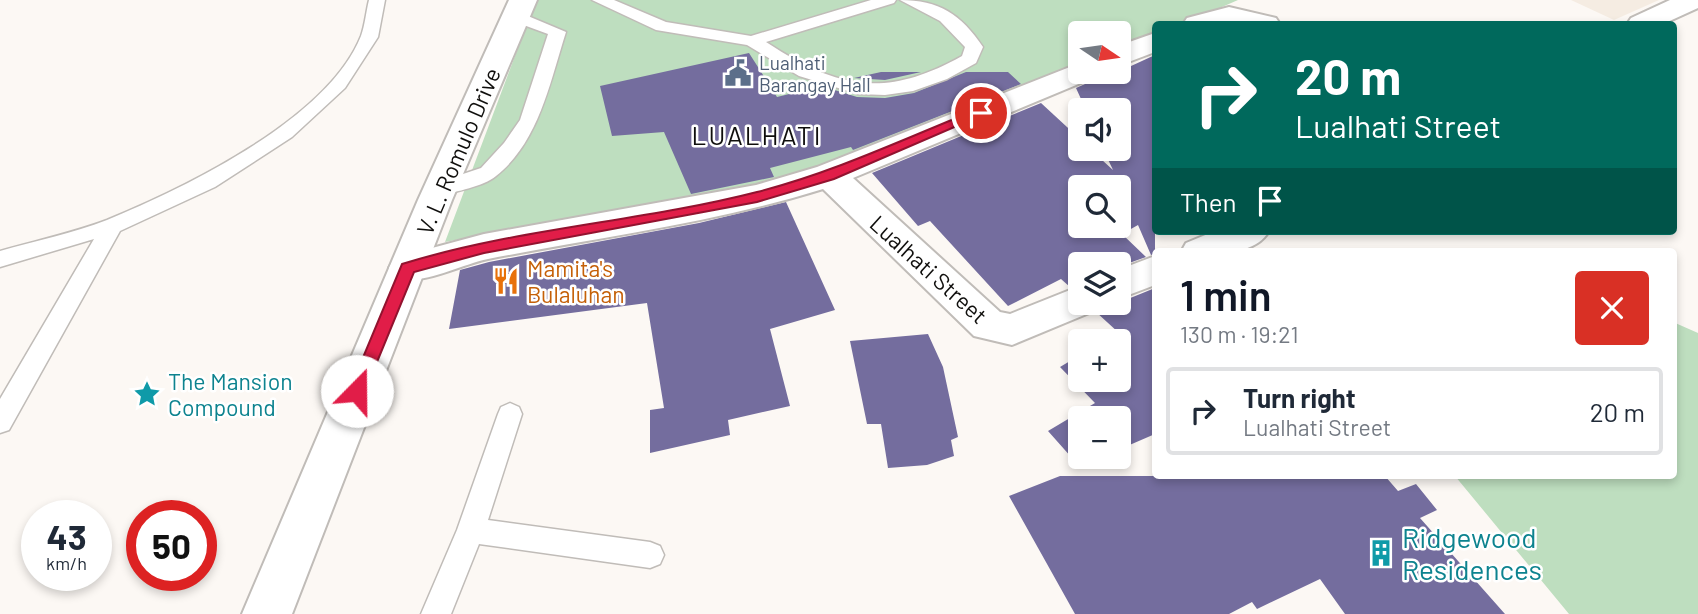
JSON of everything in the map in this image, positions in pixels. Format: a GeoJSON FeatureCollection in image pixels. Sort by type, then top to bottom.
{"type":"FeatureCollection","features":[{"type":"Feature","properties":{"kind":"street"},"geometry":{"type":"LineString","coordinates":[[1648,21],[1693,0]]}},
{"type":"Feature","properties":{"kind":"street","name":"V. L. Romulo Drive"},"geometry":{"type":"LineString","coordinates":[[267,614],[440,190],[520,8]]}},
{"type":"Feature","properties":{"kind":"street"},"geometry":{"type":"LineString","coordinates":[[1208,21],[1229,15],[1254,21]]}},
{"type":"Feature","properties":{"kind":"street"},"geometry":{"type":"LineString","coordinates":[[1131,52],[1152,43]]}},
{"type":"Feature","properties":{"kind":"street"},"geometry":{"type":"LineString","coordinates":[[408,268],[484,247],[757,197],[829,175],[1068,78]]}},
{"type":"Feature","properties":{"kind":"street","name":"Lualhati Street"},"geometry":{"type":"LineString","coordinates":[[829,175],[988,325],[1012,330],[1068,306]]}},
{"type":"Feature","properties":{"kind":"street"},"geometry":{"type":"LineString","coordinates":[[1209,248],[1241,235]]}},
{"type":"Feature","properties":{"kind":"street"},"geometry":{"type":"LineString","coordinates":[[1131,280],[1152,271]]}},
{"type":"Feature","properties":{"kind":"lane"},"geometry":{"type":"LineString","coordinates":[[0,259],[112,226],[208,182],[285,133],[339,84],[369,37],[377,0]]}},
{"type":"Feature","properties":{"kind":"lane"},"geometry":{"type":"LineString","coordinates":[[600,0],[662,26],[752,41],[821,80],[871,92],[915,84],[970,60],[974,47],[970,39],[938,13],[908,0]]}},
{"type":"Feature","properties":{"kind":"lane"},"geometry":{"type":"LineString","coordinates":[[752,41],[888,0]]}},
{"type":"Feature","properties":{"kind":"lane"},"geometry":{"type":"LineString","coordinates":[[440,190],[488,173],[529,120],[557,32],[520,8]]}},
{"type":"Feature","properties":{"kind":"lane"},"geometry":{"type":"LineString","coordinates":[[785,61],[790,40],[798,28]]}},
{"type":"Feature","properties":{"kind":"lane"},"geometry":{"type":"LineString","coordinates":[[0,422],[112,226]]}},
{"type":"Feature","properties":{"kind":"lane"},"geometry":{"type":"LineString","coordinates":[[436,614],[471,530],[509,414]]}},
{"type":"Feature","properties":{"kind":"lane"},"geometry":{"type":"LineString","coordinates":[[471,530],[650,555]]}},
{"type":"Feature","properties":{"kind":"shaded area"},"geometry":{"type":"Polygon","coordinates":[[[1571,0],[1659,0],[1614,20],[1571,0]]]}},
{"type":"Feature","properties":{"kind":"green space"},"geometry":{"type":"Polygon","coordinates":[[[536,0],[1238,0],[1190,21],[1152,21],[1152,38],[1131,48],[1131,21],[1068,21],[1068,75],[781,179],[445,242],[536,0]]]}},
{"type":"Feature","properties":{"kind":"green space"},"geometry":{"type":"Polygon","coordinates":[[[1677,324],[1698,333],[1698,614],[1569,614],[1457,479],[1677,479],[1677,324]]]}},
{"type":"Feature","properties":{"kind":"building"},"geometry":{"type":"Polygon","coordinates":[[[749,53],[777,97],[822,86],[857,97],[885,98],[914,93],[966,72],[1008,72],[1021,84],[853,150],[851,147],[770,168],[774,177],[691,194],[664,132],[612,136],[600,86],[749,53]]]}},
{"type":"Feature","properties":{"kind":"building"},"geometry":{"type":"Polygon","coordinates":[[[1152,56],[1152,235],[1155,235],[1155,248],[1152,248],[1151,255],[1138,225],[1131,229],[1131,175],[1068,175],[1068,238],[1126,238],[1146,257],[1131,262],[1131,252],[1068,252],[1068,285],[1061,279],[1008,306],[930,221],[918,226],[872,173],[1041,103],[1068,128],[1068,161],[1103,161],[1113,170],[1109,161],[1131,161],[1131,98],[1081,98],[1076,88],[1085,84],[1131,84],[1131,66],[1152,56]]]}},
{"type":"Feature","properties":{"kind":"building"},"geometry":{"type":"Polygon","coordinates":[[[881,72],[921,72],[885,80],[854,78],[881,72]]]}},
{"type":"Feature","properties":{"kind":"building"},"geometry":{"type":"Polygon","coordinates":[[[786,202],[835,310],[770,329],[790,406],[728,420],[730,435],[650,453],[650,410],[664,408],[647,303],[449,329],[460,270],[489,262],[699,223],[786,202]]]}},
{"type":"Feature","properties":{"kind":"building"},"geometry":{"type":"Polygon","coordinates":[[[1152,289],[1152,435],[1131,444],[1131,406],[1090,406],[1095,403],[1084,392],[1131,392],[1131,329],[1115,329],[1099,315],[1131,315],[1131,298],[1152,289]]]}},
{"type":"Feature","properties":{"kind":"building"},"geometry":{"type":"Polygon","coordinates":[[[928,334],[943,367],[958,437],[951,440],[954,456],[927,465],[888,468],[881,424],[867,424],[850,341],[928,334]]]}},
{"type":"Feature","properties":{"kind":"building"},"geometry":{"type":"Polygon","coordinates":[[[1068,362],[1068,375],[1060,367],[1068,362]]]}},
{"type":"Feature","properties":{"kind":"building"},"geometry":{"type":"Polygon","coordinates":[[[1068,419],[1068,454],[1048,431],[1068,419]]]}},
{"type":"Feature","properties":{"kind":"building"},"geometry":{"type":"Polygon","coordinates":[[[1060,476],[1152,476],[1152,479],[1388,479],[1398,491],[1416,484],[1437,510],[1420,518],[1505,614],[1345,614],[1320,579],[1257,609],[1252,602],[1229,614],[1075,614],[1009,496],[1060,476]]]}},
{"type":"Feature","properties":{"kind":"place","name":"Lualhati Barangay Hall"},"geometry":{"type":"Point","coordinates":[738,73]}},
{"type":"Feature","properties":{"kind":"place","name":"Mamita's Bulaluhan"},"geometry":{"type":"Point","coordinates":[506,281]}},
{"type":"Feature","properties":{"kind":"place","name":"The Mansion Compound"},"geometry":{"type":"Point","coordinates":[147,394]}},
{"type":"Feature","properties":{"kind":"place","name":"Ridgewood Residences"},"geometry":{"type":"Point","coordinates":[1381,553]}},
{"type":"Feature","properties":{"kind":"district","name":"LUALHATI"},"geometry":{"type":"Point","coordinates":[757,134]}},
{"type":"Feature","properties":{"kind":"route"},"geometry":{"type":"LineString","coordinates":[[357,391],[408,268],[484,247],[701,210],[757,197],[829,175],[981,113]]}}]}
